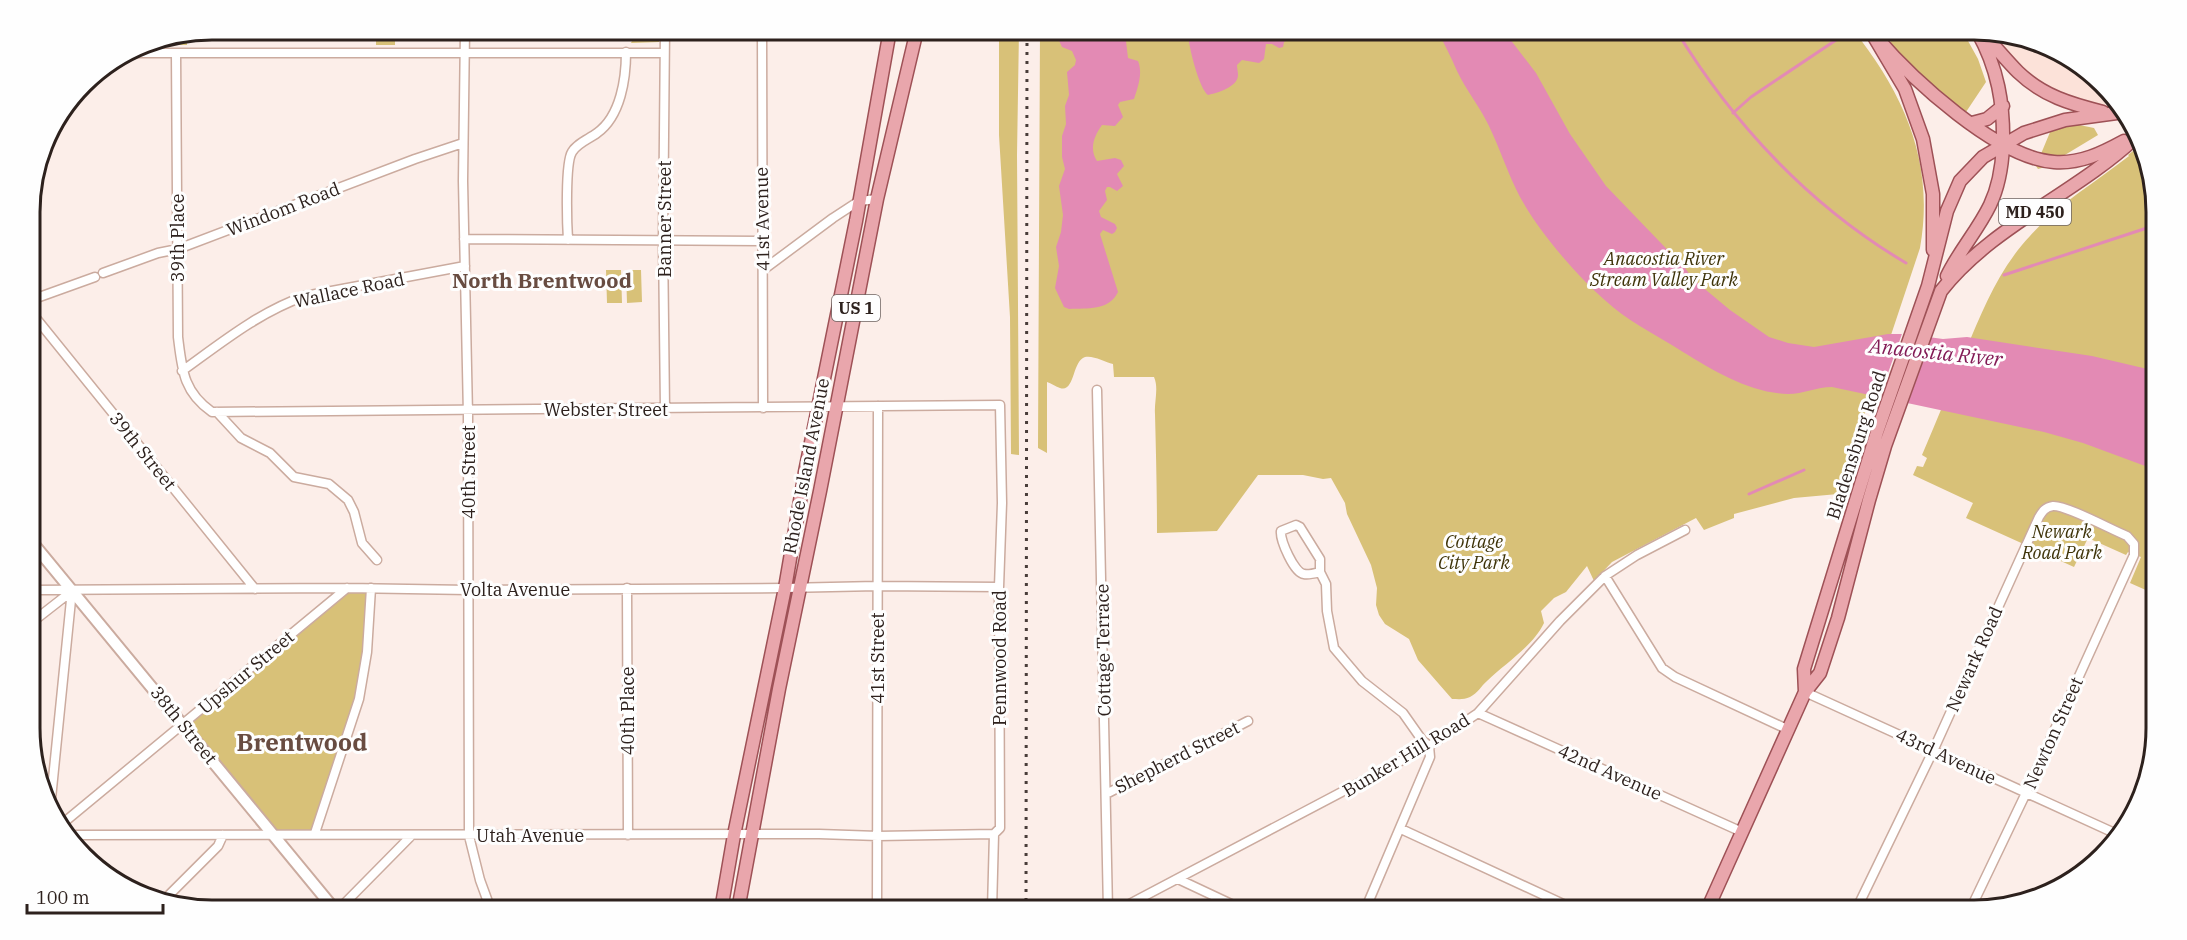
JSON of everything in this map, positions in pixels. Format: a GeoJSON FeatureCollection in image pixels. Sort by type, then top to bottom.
{"type":"FeatureCollection","features":[{"type":"Feature","properties":{"kind":"main road"},"geometry":{"type":"LineString","coordinates":[[1877,40],[1910,100],[1927,153],[1933,194],[1933,269]]}},
{"type":"Feature","properties":{"kind":"main road"},"geometry":{"type":"LineString","coordinates":[[1880,40],[1922,84],[1972,123],[2003,144],[2034,158],[2064,162],[2091,157],[2129,139]]}},
{"type":"Feature","properties":{"kind":"main road","name":"Rhode Island Avenue"},"geometry":{"type":"LineString","coordinates":[[724,900],[734,835],[785,588],[805,472],[888,41]]}},
{"type":"Feature","properties":{"kind":"main road","name":"Rhode Island Avenue"},"geometry":{"type":"LineString","coordinates":[[740,900],[877,199],[914,41]]}},
{"type":"Feature","properties":{"kind":"main road"},"geometry":{"type":"LineString","coordinates":[[1941,291],[1956,259],[1994,197],[2001,169],[2002,106],[1995,71],[1983,41]]}},
{"type":"Feature","properties":{"kind":"main road"},"geometry":{"type":"LineString","coordinates":[[1989,41],[2038,89],[2063,101],[2114,112]]}},
{"type":"Feature","properties":{"kind":"main road"},"geometry":{"type":"LineString","coordinates":[[1972,123],[1987,119],[2002,106]]}},
{"type":"Feature","properties":{"kind":"main road","name":"Bladensburg Road"},"geometry":{"type":"LineString","coordinates":[[1712,899],[1805,692],[1820,673],[1869,500],[1890,415],[1928,307],[1933,269],[1947,211],[1960,181],[1976,162],[2024,133],[2053,123],[2115,114]]}},
{"type":"Feature","properties":{"kind":"main road","name":"Bladensburg Road"},"geometry":{"type":"LineString","coordinates":[[1928,307],[1954,274],[1976,254],[2111,158],[2130,141]]}},
{"type":"Feature","properties":{"kind":"main road","name":"38th Street"},"geometry":{"type":"LineString","coordinates":[[40,552],[329,900]]}},
{"type":"Feature","properties":{"kind":"street","name":"40th Street"},"geometry":{"type":"LineString","coordinates":[[465,41],[463,143],[468,408],[469,836],[487,900]]}},
{"type":"Feature","properties":{"kind":"street","name":"Banner Street"},"geometry":{"type":"LineString","coordinates":[[665,41],[665,409]]}},
{"type":"Feature","properties":{"kind":"street","name":"41st Avenue"},"geometry":{"type":"LineString","coordinates":[[762,41],[763,408]]}},
{"type":"Feature","properties":{"kind":"street"},"geometry":{"type":"LineString","coordinates":[[568,240],[568,159],[576,146],[599,132],[611,118],[623,85],[626,52]]}},
{"type":"Feature","properties":{"kind":"street"},"geometry":{"type":"LineString","coordinates":[[150,53],[664,52]]}},
{"type":"Feature","properties":{"kind":"street","name":"39th Place"},"geometry":{"type":"LineString","coordinates":[[176,53],[178,337],[182,371],[198,401],[215,412],[241,438],[270,453],[294,477],[329,484],[348,500],[354,512],[362,543],[377,560]]}},
{"type":"Feature","properties":{"kind":"street","name":"Windom Road"},"geometry":{"type":"LineString","coordinates":[[41,296],[158,253],[178,249],[463,143]]}},
{"type":"Feature","properties":{"kind":"street"},"geometry":{"type":"LineString","coordinates":[[763,270],[859,201],[877,199]]}},
{"type":"Feature","properties":{"kind":"street"},"geometry":{"type":"LineString","coordinates":[[464,239],[761,241]]}},
{"type":"Feature","properties":{"kind":"street","name":"Wallace Road"},"geometry":{"type":"LineString","coordinates":[[182,371],[249,323],[288,302],[305,296],[465,266]]}},
{"type":"Feature","properties":{"kind":"street","name":"39th Street"},"geometry":{"type":"LineString","coordinates":[[41,324],[255,589]]}},
{"type":"Feature","properties":{"kind":"street","name":"Cottage Terrace"},"geometry":{"type":"LineString","coordinates":[[1097,390],[1108,899]]}},
{"type":"Feature","properties":{"kind":"street","name":"Webster Street"},"geometry":{"type":"LineString","coordinates":[[215,412],[1000,405]]}},
{"type":"Feature","properties":{"kind":"street","name":"Pennwood Road"},"geometry":{"type":"LineString","coordinates":[[993,900],[994,834],[1000,828],[999,587],[1002,502],[1000,405]]}},
{"type":"Feature","properties":{"kind":"street","name":"41st Street"},"geometry":{"type":"LineString","coordinates":[[877,900],[878,406]]}},
{"type":"Feature","properties":{"kind":"street","name":"Newark Road"},"geometry":{"type":"LineString","coordinates":[[1861,899],[1933,751],[2043,511],[2049,507],[2061,507],[2127,536],[2134,544],[2134,555]]}},
{"type":"Feature","properties":{"kind":"street"},"geometry":{"type":"LineString","coordinates":[[1320,572],[1304,574],[1298,571],[1280,539],[1281,531],[1296,525],[1300,527],[1320,559],[1320,572],[1326,584],[1327,611],[1334,648],[1362,681],[1402,714],[1422,740],[1430,746],[1430,757],[1370,899]]}},
{"type":"Feature","properties":{"kind":"street","name":"Bunker Hill Road"},"geometry":{"type":"LineString","coordinates":[[1138,899],[1430,746],[1478,712],[1560,621],[1605,576],[1637,555],[1685,530]]}},
{"type":"Feature","properties":{"kind":"street","name":"Newton Street"},"geometry":{"type":"LineString","coordinates":[[1975,899],[2134,555]]}},
{"type":"Feature","properties":{"kind":"street"},"geometry":{"type":"LineString","coordinates":[[1605,576],[1662,668],[1675,677],[1789,730]]}},
{"type":"Feature","properties":{"kind":"street","name":"Volta Avenue"},"geometry":{"type":"LineString","coordinates":[[40,590],[999,587]]}},
{"type":"Feature","properties":{"kind":"street","name":"Upshur Street"},"geometry":{"type":"LineString","coordinates":[[68,819],[347,588]]}},
{"type":"Feature","properties":{"kind":"street"},"geometry":{"type":"LineString","coordinates":[[315,833],[361,692],[367,652],[371,588]]}},
{"type":"Feature","properties":{"kind":"street","name":"40th Place"},"geometry":{"type":"LineString","coordinates":[[627,588],[628,835]]}},
{"type":"Feature","properties":{"kind":"street"},"geometry":{"type":"LineString","coordinates":[[40,616],[72,590]]}},
{"type":"Feature","properties":{"kind":"street"},"geometry":{"type":"LineString","coordinates":[[52,788],[72,590]]}},
{"type":"Feature","properties":{"kind":"street","name":"43rd Avenue"},"geometry":{"type":"LineString","coordinates":[[1805,692],[2111,832]]}},
{"type":"Feature","properties":{"kind":"street","name":"42nd Avenue"},"geometry":{"type":"LineString","coordinates":[[1478,712],[1742,832]]}},
{"type":"Feature","properties":{"kind":"street","name":"Shepherd Street"},"geometry":{"type":"LineString","coordinates":[[1106,794],[1248,721]]}},
{"type":"Feature","properties":{"kind":"street"},"geometry":{"type":"LineString","coordinates":[[1401,829],[1553,899]]}},
{"type":"Feature","properties":{"kind":"street","name":"Utah Avenue"},"geometry":{"type":"LineString","coordinates":[[79,835],[315,833],[469,836],[819,834],[878,836],[994,834]]}},
{"type":"Feature","properties":{"kind":"street"},"geometry":{"type":"LineString","coordinates":[[170,894],[218,846],[223,835]]}},
{"type":"Feature","properties":{"kind":"street"},"geometry":{"type":"LineString","coordinates":[[347,900],[412,835]]}},
{"type":"Feature","properties":{"kind":"street"},"geometry":{"type":"LineString","coordinates":[[1178,879],[1221,899]]}},
{"type":"Feature","properties":{"kind":"shaded area"},"geometry":{"type":"Polygon","coordinates":[[[1992,42],[2030,50],[2061,64],[2096,91],[2115,114],[2055,98],[1992,42]]]}},
{"type":"Feature","properties":{"kind":"green space","name":"Anacostia River Stream Valley Park"},"geometry":{"type":"Polygon","coordinates":[[[1860,40],[1888,80],[1912,132],[1923,188],[1924,217],[1920,248],[1838,494],[1794,498],[1734,514],[1734,518],[1704,530],[1696,518],[1612,562],[1594,581],[1587,566],[1566,592],[1554,598],[1541,611],[1544,623],[1526,647],[1468,698],[1452,699],[1418,660],[1409,639],[1385,624],[1379,615],[1376,605],[1377,588],[1371,565],[1347,514],[1345,503],[1331,478],[1323,479],[1303,475],[1258,475],[1217,531],[1157,533],[1154,377],[1114,377],[1113,364],[1088,357],[1078,364],[1071,381],[1065,388],[1047,382],[1047,453],[1038,448],[1040,41],[1860,40]]]}},
{"type":"Feature","properties":{"kind":"green space"},"geometry":{"type":"Polygon","coordinates":[[[1968,40],[1978,59],[1986,82],[1964,115],[1887,45],[1891,41],[1968,40]]]}},
{"type":"Feature","properties":{"kind":"green space"},"geometry":{"type":"Polygon","coordinates":[[[376,41],[395,41],[395,45],[376,45],[376,41]]]}},
{"type":"Feature","properties":{"kind":"green space"},"geometry":{"type":"Polygon","coordinates":[[[632,41],[659,41],[659,42],[631,43],[632,41]]]}},
{"type":"Feature","properties":{"kind":"green space"},"geometry":{"type":"Polygon","coordinates":[[[999,41],[1019,41],[1017,155],[1019,455],[1011,454],[1010,317],[999,135],[999,41]]]}},
{"type":"Feature","properties":{"kind":"green space"},"geometry":{"type":"Polygon","coordinates":[[[2060,121],[2094,128],[2098,135],[2038,169],[2036,166],[2053,125],[2060,121]]]}},
{"type":"Feature","properties":{"kind":"green space","name":"Newark Road Park"},"geometry":{"type":"Polygon","coordinates":[[[2134,150],[2141,168],[2146,212],[2146,590],[2130,583],[2141,557],[2128,552],[2126,555],[2088,538],[2074,567],[1966,518],[1973,503],[1913,475],[1917,466],[1923,467],[1927,458],[1922,455],[1972,335],[2009,262],[2041,224],[2134,150]]]}},
{"type":"Feature","properties":{"kind":"green space"},"geometry":{"type":"Polygon","coordinates":[[[606,270],[621,270],[622,303],[607,303],[606,270]]]}},
{"type":"Feature","properties":{"kind":"green space"},"geometry":{"type":"Polygon","coordinates":[[[626,270],[641,270],[642,302],[627,303],[626,270]]]}},
{"type":"Feature","properties":{"kind":"green space"},"geometry":{"type":"Polygon","coordinates":[[[347,588],[371,588],[363,684],[315,833],[273,834],[183,724],[347,588]]]}},
{"type":"Feature","properties":{"kind":"water"},"geometry":{"type":"Polygon","coordinates":[[[1125,40],[1128,58],[1138,61],[1140,70],[1134,99],[1120,102],[1118,105],[1123,117],[1115,126],[1102,125],[1093,143],[1093,152],[1097,161],[1115,158],[1121,160],[1124,166],[1117,174],[1123,186],[1117,191],[1107,187],[1105,191],[1107,200],[1099,211],[1101,217],[1115,224],[1117,228],[1112,234],[1103,230],[1100,234],[1118,292],[1109,303],[1090,308],[1069,309],[1064,307],[1055,288],[1059,266],[1056,247],[1063,215],[1059,186],[1065,169],[1062,157],[1062,136],[1066,124],[1065,106],[1069,95],[1067,72],[1075,65],[1076,60],[1072,51],[1062,47],[1059,41],[1125,40]]]}},
{"type":"Feature","properties":{"kind":"water"},"geometry":{"type":"Polygon","coordinates":[[[1189,40],[1287,40],[1283,47],[1279,48],[1266,44],[1264,59],[1259,63],[1242,60],[1237,65],[1238,75],[1235,83],[1226,89],[1208,95],[1201,84],[1189,40]]]}},
{"type":"Feature","properties":{"kind":"water","name":"Anacostia River"},"geometry":{"type":"Polygon","coordinates":[[[1442,40],[1511,40],[1536,73],[1570,134],[1606,186],[1694,280],[1730,310],[1769,337],[1814,347],[1888,334],[1943,339],[1967,337],[2092,356],[2146,369],[2146,466],[2083,443],[2044,432],[1832,387],[1788,394],[1760,390],[1733,380],[1695,359],[1614,308],[1562,256],[1520,197],[1489,126],[1442,40]]]}},
{"type":"Feature","properties":{"kind":"pier"},"geometry":{"type":"Polygon","coordinates":[[[1903,331],[1932,335],[1907,406],[1878,401],[1903,331]]]}},
{"type":"Feature","properties":{"kind":"waterway"},"geometry":{"type":"LineString","coordinates":[[1682,40],[1722,98],[1776,160],[1838,216],[1906,263]]}},
{"type":"Feature","properties":{"kind":"waterway"},"geometry":{"type":"LineString","coordinates":[[1733,113],[1751,97],[1836,40]]}},
{"type":"Feature","properties":{"kind":"waterway"},"geometry":{"type":"LineString","coordinates":[[2004,275],[2146,228]]}},
{"type":"Feature","properties":{"kind":"waterway"},"geometry":{"type":"LineString","coordinates":[[1749,494],[1804,470]]}},
{"type":"Feature","properties":{"kind":"railway"},"geometry":{"type":"LineString","coordinates":[[1026,900],[1027,41]]}},
{"type":"Feature","properties":{"kind":"district","name":"North Brentwood"},"geometry":{"type":"Point","coordinates":[542,280]}},
{"type":"Feature","properties":{"kind":"district","name":"Brentwood"},"geometry":{"type":"Point","coordinates":[302,742]}},
{"type":"Feature","properties":{"kind":"park label","name":"Cottage City Park"},"geometry":{"type":"Point","coordinates":[1474,551]}}]}
